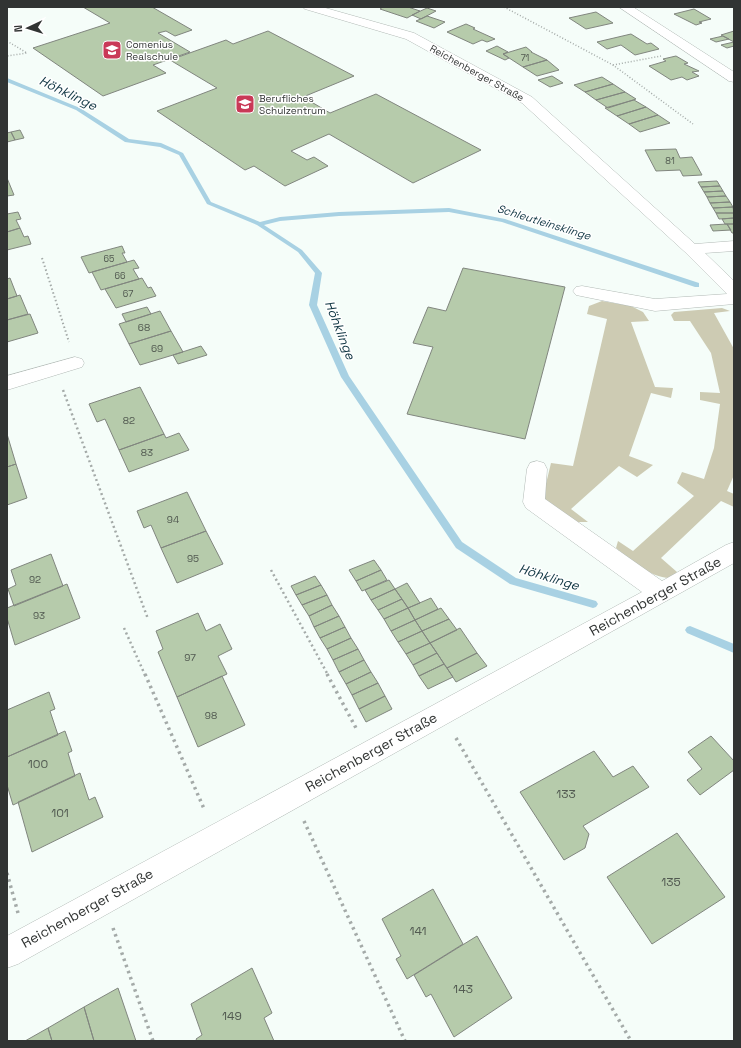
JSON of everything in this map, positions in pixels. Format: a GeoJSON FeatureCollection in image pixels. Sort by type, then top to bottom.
{"type":"FeatureCollection","features":[{"type":"Feature","properties":{"kind":"street","name":"Reichenberger Straße"},"geometry":{"type":"LineString","coordinates":[[309,7],[410,36],[527,100],[691,249],[734,291]]}},
{"type":"Feature","properties":{"kind":"street"},"geometry":{"type":"LineString","coordinates":[[625,7],[734,78]]}},
{"type":"Feature","properties":{"kind":"street"},"geometry":{"type":"LineString","coordinates":[[691,249],[734,246]]}},
{"type":"Feature","properties":{"kind":"street"},"geometry":{"type":"LineString","coordinates":[[582,291],[655,305],[734,299]]}},
{"type":"Feature","properties":{"kind":"street"},"geometry":{"type":"LineString","coordinates":[[7,383],[75,363]]}},
{"type":"Feature","properties":{"kind":"street"},"geometry":{"type":"LineString","coordinates":[[537,469],[534,502],[662,593]]}},
{"type":"Feature","properties":{"kind":"street","name":"Reichenberger Straße"},"geometry":{"type":"LineString","coordinates":[[17,947],[662,593],[734,551]]}},
{"type":"Feature","properties":{"kind":"path"},"geometry":{"type":"LineString","coordinates":[[504,7],[613,65],[693,124]]}},
{"type":"Feature","properties":{"kind":"path"},"geometry":{"type":"LineString","coordinates":[[7,41],[27,53],[7,56]]}},
{"type":"Feature","properties":{"kind":"path"},"geometry":{"type":"LineString","coordinates":[[613,65],[634,61]]}},
{"type":"Feature","properties":{"kind":"path"},"geometry":{"type":"LineString","coordinates":[[42,258],[75,363]]}},
{"type":"Feature","properties":{"kind":"path"},"geometry":{"type":"LineString","coordinates":[[56,369],[148,619]]}},
{"type":"Feature","properties":{"kind":"path"},"geometry":{"type":"LineString","coordinates":[[271,570],[370,753]]}},
{"type":"Feature","properties":{"kind":"path"},"geometry":{"type":"LineString","coordinates":[[124,628],[217,837]]}},
{"type":"Feature","properties":{"kind":"path"},"geometry":{"type":"LineString","coordinates":[[442,713],[631,1041]]}},
{"type":"Feature","properties":{"kind":"path"},"geometry":{"type":"LineString","coordinates":[[292,795],[406,1041]]}},
{"type":"Feature","properties":{"kind":"path"},"geometry":{"type":"LineString","coordinates":[[7,873],[17,947]]}},
{"type":"Feature","properties":{"kind":"path"},"geometry":{"type":"LineString","coordinates":[[102,900],[153,1041]]}},
{"type":"Feature","properties":{"kind":"shaded area"},"geometry":{"type":"Polygon","coordinates":[[[602,301],[631,306],[643,312],[649,321],[631,322],[655,387],[673,388],[671,398],[651,393],[629,456],[653,465],[637,477],[619,466],[571,509],[588,522],[577,522],[545,501],[544,492],[551,463],[573,466],[607,319],[587,314],[589,306],[602,301]]]}},
{"type":"Feature","properties":{"kind":"shaded area"},"geometry":{"type":"Polygon","coordinates":[[[722,308],[730,311],[714,313],[734,349],[734,475],[727,491],[734,494],[734,507],[721,501],[661,558],[677,572],[670,578],[662,577],[641,568],[616,548],[618,541],[633,551],[694,496],[677,483],[682,472],[704,479],[714,448],[720,404],[700,400],[700,392],[720,393],[711,353],[690,321],[674,321],[671,315],[674,312],[722,308]]]}},
{"type":"Feature","properties":{"kind":"building","name":"Comenius Realschule"},"geometry":{"type":"Polygon","coordinates":[[[83,7],[152,7],[192,30],[175,36],[166,31],[158,33],[190,52],[153,65],[166,73],[103,96],[33,48],[110,23],[83,7]]]}},
{"type":"Feature","properties":{"kind":"building"},"geometry":{"type":"Polygon","coordinates":[[[383,7],[408,7],[420,11],[407,18],[380,9],[383,7]]]}},
{"type":"Feature","properties":{"kind":"building"},"geometry":{"type":"Polygon","coordinates":[[[427,8],[436,11],[421,19],[412,15],[427,8]]]}},
{"type":"Feature","properties":{"kind":"building"},"geometry":{"type":"Polygon","coordinates":[[[694,9],[711,19],[699,22],[702,23],[696,25],[674,14],[694,9]]]}},
{"type":"Feature","properties":{"kind":"building"},"geometry":{"type":"Polygon","coordinates":[[[596,12],[613,23],[586,29],[569,18],[596,12]]]}},
{"type":"Feature","properties":{"kind":"building"},"geometry":{"type":"Polygon","coordinates":[[[427,16],[445,22],[434,28],[416,21],[427,16]]]}},
{"type":"Feature","properties":{"kind":"building"},"geometry":{"type":"Polygon","coordinates":[[[466,24],[475,28],[473,29],[495,39],[487,42],[482,40],[473,44],[447,32],[466,24]]]}},
{"type":"Feature","properties":{"kind":"building","name":"Berufliches Schulzentrum"},"geometry":{"type":"Polygon","coordinates":[[[268,31],[354,76],[303,97],[330,113],[376,94],[481,150],[413,183],[329,134],[291,151],[307,160],[314,157],[328,166],[285,186],[254,166],[245,170],[157,111],[217,88],[170,60],[226,40],[233,44],[268,31]]]}},
{"type":"Feature","properties":{"kind":"building"},"geometry":{"type":"Polygon","coordinates":[[[734,31],[734,42],[721,35],[734,31]]]}},
{"type":"Feature","properties":{"kind":"building"},"geometry":{"type":"Polygon","coordinates":[[[631,34],[647,44],[651,43],[659,49],[635,55],[621,45],[607,49],[597,42],[631,34]]]}},
{"type":"Feature","properties":{"kind":"building"},"geometry":{"type":"Polygon","coordinates":[[[723,36],[729,39],[716,42],[710,39],[723,36]]]}},
{"type":"Feature","properties":{"kind":"building"},"geometry":{"type":"Polygon","coordinates":[[[734,42],[734,46],[727,48],[721,45],[734,42]]]}},
{"type":"Feature","properties":{"kind":"building"},"geometry":{"type":"Polygon","coordinates":[[[497,46],[508,52],[503,54],[509,58],[505,60],[486,51],[497,46]]]}},
{"type":"Feature","properties":{"kind":"building"},"geometry":{"type":"Polygon","coordinates":[[[526,47],[531,52],[547,60],[523,67],[503,54],[526,47]]]}},
{"type":"Feature","properties":{"kind":"building"},"geometry":{"type":"Polygon","coordinates":[[[676,56],[688,63],[684,64],[699,71],[692,72],[699,76],[687,80],[682,77],[671,80],[649,66],[666,61],[663,59],[676,56]]]}},
{"type":"Feature","properties":{"kind":"building"},"geometry":{"type":"Polygon","coordinates":[[[547,60],[559,70],[537,76],[523,67],[547,60]]]}},
{"type":"Feature","properties":{"kind":"building"},"geometry":{"type":"Polygon","coordinates":[[[552,76],[563,83],[550,87],[538,80],[552,76]]]}},
{"type":"Feature","properties":{"kind":"building"},"geometry":{"type":"Polygon","coordinates":[[[602,77],[613,84],[585,92],[574,85],[602,77]]]}},
{"type":"Feature","properties":{"kind":"building"},"geometry":{"type":"Polygon","coordinates":[[[613,84],[625,92],[596,100],[585,92],[613,84]]]}},
{"type":"Feature","properties":{"kind":"building"},"geometry":{"type":"Polygon","coordinates":[[[625,92],[636,99],[608,108],[596,100],[625,92]]]}},
{"type":"Feature","properties":{"kind":"building"},"geometry":{"type":"Polygon","coordinates":[[[634,100],[646,107],[617,116],[605,108],[634,100]]]}},
{"type":"Feature","properties":{"kind":"building"},"geometry":{"type":"Polygon","coordinates":[[[646,107],[658,115],[629,124],[617,116],[646,107]]]}},
{"type":"Feature","properties":{"kind":"building"},"geometry":{"type":"Polygon","coordinates":[[[658,115],[670,123],[640,132],[629,124],[658,115]]]}},
{"type":"Feature","properties":{"kind":"building"},"geometry":{"type":"Polygon","coordinates":[[[20,130],[24,138],[15,140],[11,132],[20,130]]]}},
{"type":"Feature","properties":{"kind":"building"},"geometry":{"type":"Polygon","coordinates":[[[11,132],[15,140],[7,142],[7,133],[11,132]]]}},
{"type":"Feature","properties":{"kind":"building"},"geometry":{"type":"Polygon","coordinates":[[[676,149],[680,158],[692,157],[702,175],[683,176],[680,170],[656,171],[645,150],[676,149]]]}},
{"type":"Feature","properties":{"kind":"building"},"geometry":{"type":"Polygon","coordinates":[[[7,178],[14,195],[7,196],[7,178]]]}},
{"type":"Feature","properties":{"kind":"building"},"geometry":{"type":"Polygon","coordinates":[[[717,181],[720,186],[701,187],[698,182],[717,181]]]}},
{"type":"Feature","properties":{"kind":"building"},"geometry":{"type":"Polygon","coordinates":[[[720,186],[723,191],[704,192],[701,187],[720,186]]]}},
{"type":"Feature","properties":{"kind":"building"},"geometry":{"type":"Polygon","coordinates":[[[723,191],[726,196],[707,197],[704,192],[723,191]]]}},
{"type":"Feature","properties":{"kind":"building"},"geometry":{"type":"Polygon","coordinates":[[[726,196],[730,202],[710,203],[707,197],[726,196]]]}},
{"type":"Feature","properties":{"kind":"building"},"geometry":{"type":"Polygon","coordinates":[[[730,202],[733,207],[713,208],[710,203],[730,202]]]}},
{"type":"Feature","properties":{"kind":"building"},"geometry":{"type":"Polygon","coordinates":[[[733,207],[734,213],[716,213],[713,208],[733,207]]]}},
{"type":"Feature","properties":{"kind":"building"},"geometry":{"type":"Polygon","coordinates":[[[18,212],[21,219],[16,220],[20,228],[7,232],[7,214],[18,212]]]}},
{"type":"Feature","properties":{"kind":"building"},"geometry":{"type":"Polygon","coordinates":[[[716,213],[734,213],[734,218],[719,219],[716,213]]]}},
{"type":"Feature","properties":{"kind":"building"},"geometry":{"type":"Polygon","coordinates":[[[734,218],[734,224],[725,224],[722,219],[734,218]]]}},
{"type":"Feature","properties":{"kind":"building"},"geometry":{"type":"Polygon","coordinates":[[[727,224],[734,224],[734,233],[732,233],[727,224]]]}},
{"type":"Feature","properties":{"kind":"building"},"geometry":{"type":"Polygon","coordinates":[[[727,224],[731,230],[713,231],[710,225],[727,224]]]}},
{"type":"Feature","properties":{"kind":"building"},"geometry":{"type":"Polygon","coordinates":[[[20,228],[24,237],[28,236],[31,244],[7,250],[7,232],[20,228]]]}},
{"type":"Feature","properties":{"kind":"building"},"geometry":{"type":"Polygon","coordinates":[[[122,246],[125,253],[122,253],[127,262],[89,273],[81,257],[122,246]]]}},
{"type":"Feature","properties":{"kind":"building"},"geometry":{"type":"Polygon","coordinates":[[[134,260],[139,268],[133,269],[139,279],[101,290],[92,272],[134,260]]]}},
{"type":"Feature","properties":{"kind":"building"},"geometry":{"type":"Polygon","coordinates":[[[463,268],[565,287],[525,439],[407,414],[433,347],[413,343],[428,307],[446,311],[463,268]]]}},
{"type":"Feature","properties":{"kind":"building"},"geometry":{"type":"Polygon","coordinates":[[[10,278],[17,296],[7,299],[7,279],[10,278]]]}},
{"type":"Feature","properties":{"kind":"building"},"geometry":{"type":"Polygon","coordinates":[[[142,278],[148,288],[151,287],[156,296],[116,308],[105,289],[142,278]]]}},
{"type":"Feature","properties":{"kind":"building"},"geometry":{"type":"Polygon","coordinates":[[[20,295],[28,314],[7,320],[7,299],[20,295]]]}},
{"type":"Feature","properties":{"kind":"building"},"geometry":{"type":"Polygon","coordinates":[[[147,307],[151,314],[126,322],[122,314],[147,307]]]}},
{"type":"Feature","properties":{"kind":"building"},"geometry":{"type":"Polygon","coordinates":[[[160,311],[171,331],[129,344],[119,324],[160,311]]]}},
{"type":"Feature","properties":{"kind":"building"},"geometry":{"type":"Polygon","coordinates":[[[30,314],[38,333],[7,342],[7,320],[30,314]]]}},
{"type":"Feature","properties":{"kind":"building"},"geometry":{"type":"Polygon","coordinates":[[[171,331],[183,352],[140,365],[129,344],[171,331]]]}},
{"type":"Feature","properties":{"kind":"building"},"geometry":{"type":"Polygon","coordinates":[[[201,346],[207,355],[178,364],[173,355],[201,346]]]}},
{"type":"Feature","properties":{"kind":"building"},"geometry":{"type":"Polygon","coordinates":[[[140,387],[164,434],[119,450],[105,419],[97,422],[89,404],[140,387]]]}},
{"type":"Feature","properties":{"kind":"building"},"geometry":{"type":"Polygon","coordinates":[[[179,433],[189,450],[129,472],[119,450],[164,434],[166,438],[179,433]]]}},
{"type":"Feature","properties":{"kind":"building"},"geometry":{"type":"Polygon","coordinates":[[[7,434],[16,464],[7,467],[7,434]]]}},
{"type":"Feature","properties":{"kind":"building"},"geometry":{"type":"Polygon","coordinates":[[[16,464],[27,498],[7,505],[7,467],[16,464]]]}},
{"type":"Feature","properties":{"kind":"building"},"geometry":{"type":"Polygon","coordinates":[[[187,492],[206,531],[161,548],[151,525],[144,528],[137,511],[187,492]]]}},
{"type":"Feature","properties":{"kind":"building"},"geometry":{"type":"Polygon","coordinates":[[[206,531],[223,564],[177,583],[161,548],[206,531]]]}},
{"type":"Feature","properties":{"kind":"building"},"geometry":{"type":"Polygon","coordinates":[[[51,554],[63,586],[14,606],[8,589],[16,585],[11,570],[51,554]]]}},
{"type":"Feature","properties":{"kind":"building"},"geometry":{"type":"Polygon","coordinates":[[[374,560],[381,570],[356,581],[349,570],[374,560]]]}},
{"type":"Feature","properties":{"kind":"building"},"geometry":{"type":"Polygon","coordinates":[[[381,570],[387,580],[362,591],[356,581],[381,570]]]}},
{"type":"Feature","properties":{"kind":"building"},"geometry":{"type":"Polygon","coordinates":[[[315,576],[321,585],[296,595],[291,586],[315,576]]]}},
{"type":"Feature","properties":{"kind":"building"},"geometry":{"type":"Polygon","coordinates":[[[389,580],[395,589],[371,600],[365,590],[389,580]]]}},
{"type":"Feature","properties":{"kind":"building"},"geometry":{"type":"Polygon","coordinates":[[[407,583],[420,603],[408,608],[395,589],[407,583]]]}},
{"type":"Feature","properties":{"kind":"building"},"geometry":{"type":"Polygon","coordinates":[[[67,584],[80,618],[15,645],[7,618],[7,608],[67,584]]]}},
{"type":"Feature","properties":{"kind":"building"},"geometry":{"type":"Polygon","coordinates":[[[321,585],[327,595],[302,605],[296,595],[321,585]]]}},
{"type":"Feature","properties":{"kind":"building"},"geometry":{"type":"Polygon","coordinates":[[[395,589],[402,599],[378,610],[371,600],[395,589]]]}},
{"type":"Feature","properties":{"kind":"building"},"geometry":{"type":"Polygon","coordinates":[[[327,595],[332,605],[309,616],[302,605],[327,595]]]}},
{"type":"Feature","properties":{"kind":"building"},"geometry":{"type":"Polygon","coordinates":[[[431,598],[438,609],[415,620],[408,608],[431,598]]]}},
{"type":"Feature","properties":{"kind":"building"},"geometry":{"type":"Polygon","coordinates":[[[402,599],[408,608],[384,619],[378,610],[402,599]]]}},
{"type":"Feature","properties":{"kind":"building"},"geometry":{"type":"Polygon","coordinates":[[[332,605],[339,616],[314,627],[309,616],[332,605]]]}},
{"type":"Feature","properties":{"kind":"building"},"geometry":{"type":"Polygon","coordinates":[[[408,608],[415,620],[391,631],[384,619],[408,608]]]}},
{"type":"Feature","properties":{"kind":"building"},"geometry":{"type":"Polygon","coordinates":[[[441,608],[449,619],[422,631],[415,620],[441,608]]]}},
{"type":"Feature","properties":{"kind":"building"},"geometry":{"type":"Polygon","coordinates":[[[198,613],[206,631],[220,624],[232,649],[218,656],[227,674],[177,697],[158,652],[163,649],[156,631],[198,613]]]}},
{"type":"Feature","properties":{"kind":"building"},"geometry":{"type":"Polygon","coordinates":[[[339,616],[345,627],[320,638],[314,627],[339,616]]]}},
{"type":"Feature","properties":{"kind":"building"},"geometry":{"type":"Polygon","coordinates":[[[449,619],[457,630],[430,643],[422,631],[449,619]]]}},
{"type":"Feature","properties":{"kind":"building"},"geometry":{"type":"Polygon","coordinates":[[[415,620],[422,631],[398,642],[391,631],[415,620]]]}},
{"type":"Feature","properties":{"kind":"building"},"geometry":{"type":"Polygon","coordinates":[[[345,627],[351,638],[327,649],[320,638],[345,627]]]}},
{"type":"Feature","properties":{"kind":"building"},"geometry":{"type":"Polygon","coordinates":[[[460,628],[477,653],[447,668],[430,643],[460,628]]]}},
{"type":"Feature","properties":{"kind":"building"},"geometry":{"type":"Polygon","coordinates":[[[422,631],[430,643],[406,654],[398,642],[422,631]]]}},
{"type":"Feature","properties":{"kind":"building"},"geometry":{"type":"Polygon","coordinates":[[[351,638],[358,649],[333,660],[327,649],[351,638]]]}},
{"type":"Feature","properties":{"kind":"building"},"geometry":{"type":"Polygon","coordinates":[[[430,643],[437,653],[413,665],[406,654],[430,643]]]}},
{"type":"Feature","properties":{"kind":"building"},"geometry":{"type":"Polygon","coordinates":[[[358,649],[364,660],[339,672],[333,660],[358,649]]]}},
{"type":"Feature","properties":{"kind":"building"},"geometry":{"type":"Polygon","coordinates":[[[437,653],[444,664],[419,676],[413,665],[437,653]]]}},
{"type":"Feature","properties":{"kind":"building"},"geometry":{"type":"Polygon","coordinates":[[[477,653],[487,666],[456,682],[447,668],[477,653]]]}},
{"type":"Feature","properties":{"kind":"building"},"geometry":{"type":"Polygon","coordinates":[[[364,660],[371,672],[346,684],[339,672],[364,660]]]}},
{"type":"Feature","properties":{"kind":"building"},"geometry":{"type":"Polygon","coordinates":[[[444,664],[453,677],[428,689],[419,676],[444,664]]]}},
{"type":"Feature","properties":{"kind":"building"},"geometry":{"type":"Polygon","coordinates":[[[371,672],[378,683],[352,695],[346,684],[371,672]]]}},
{"type":"Feature","properties":{"kind":"building"},"geometry":{"type":"Polygon","coordinates":[[[222,676],[245,725],[198,747],[177,697],[222,676]]]}},
{"type":"Feature","properties":{"kind":"building"},"geometry":{"type":"Polygon","coordinates":[[[378,683],[385,696],[359,709],[352,695],[378,683]]]}},
{"type":"Feature","properties":{"kind":"building"},"geometry":{"type":"Polygon","coordinates":[[[49,692],[55,709],[50,711],[58,735],[7,757],[7,710],[49,692]]]}},
{"type":"Feature","properties":{"kind":"building"},"geometry":{"type":"Polygon","coordinates":[[[385,696],[392,709],[366,722],[359,709],[385,696]]]}},
{"type":"Feature","properties":{"kind":"building"},"geometry":{"type":"Polygon","coordinates":[[[65,731],[72,751],[68,753],[75,776],[13,805],[7,785],[7,757],[65,731]]]}},
{"type":"Feature","properties":{"kind":"building"},"geometry":{"type":"Polygon","coordinates":[[[711,736],[734,761],[734,770],[700,795],[687,780],[702,769],[688,752],[711,736]]]}},
{"type":"Feature","properties":{"kind":"building"},"geometry":{"type":"Polygon","coordinates":[[[594,751],[613,777],[633,766],[649,787],[583,826],[589,834],[585,848],[564,860],[520,792],[594,751]]]}},
{"type":"Feature","properties":{"kind":"building"},"geometry":{"type":"Polygon","coordinates":[[[80,773],[89,800],[95,797],[103,817],[32,852],[18,802],[80,773]]]}},
{"type":"Feature","properties":{"kind":"building"},"geometry":{"type":"Polygon","coordinates":[[[677,833],[725,897],[652,944],[607,877],[677,833]]]}},
{"type":"Feature","properties":{"kind":"building"},"geometry":{"type":"Polygon","coordinates":[[[433,889],[463,944],[407,979],[396,959],[401,956],[382,919],[433,889]]]}},
{"type":"Feature","properties":{"kind":"building"},"geometry":{"type":"Polygon","coordinates":[[[477,936],[512,998],[454,1037],[431,994],[426,997],[414,975],[477,936]]]}},
{"type":"Feature","properties":{"kind":"building"},"geometry":{"type":"Polygon","coordinates":[[[252,968],[272,1013],[264,1018],[274,1041],[197,1041],[196,1039],[202,1035],[191,1004],[252,968]]]}},
{"type":"Feature","properties":{"kind":"building"},"geometry":{"type":"Polygon","coordinates":[[[118,988],[136,1041],[94,1041],[84,1007],[118,988]]]}},
{"type":"Feature","properties":{"kind":"building"},"geometry":{"type":"Polygon","coordinates":[[[84,1007],[94,1041],[52,1041],[48,1028],[84,1007]]]}},
{"type":"Feature","properties":{"kind":"building"},"geometry":{"type":"Polygon","coordinates":[[[48,1028],[52,1041],[25,1041],[48,1028]]]}},
{"type":"Feature","properties":{"kind":"waterway","name":"Höhklinge"},"geometry":{"type":"LineString","coordinates":[[7,80],[78,109],[127,141],[161,145],[181,154],[209,203],[259,224]]}},
{"type":"Feature","properties":{"kind":"waterway","name":"Schleutleinsklinge"},"geometry":{"type":"LineString","coordinates":[[259,224],[280,219],[339,214],[449,210],[503,220],[697,285]]}},
{"type":"Feature","properties":{"kind":"waterway","name":"Höhklinge"},"geometry":{"type":"LineString","coordinates":[[259,224],[300,251],[319,273],[313,305],[345,377],[459,545],[513,581],[593,604]]}},
{"type":"Feature","properties":{"kind":"waterway","name":"Höhklinge"},"geometry":{"type":"LineString","coordinates":[[690,630],[734,649]]}},
{"type":"Feature","properties":{"kind":"place","name":"Comenius Realschule"},"geometry":{"type":"Point","coordinates":[112,50]}},
{"type":"Feature","properties":{"kind":"place","name":"Berufliches Schulzentrum"},"geometry":{"type":"Point","coordinates":[245,104]}}]}
